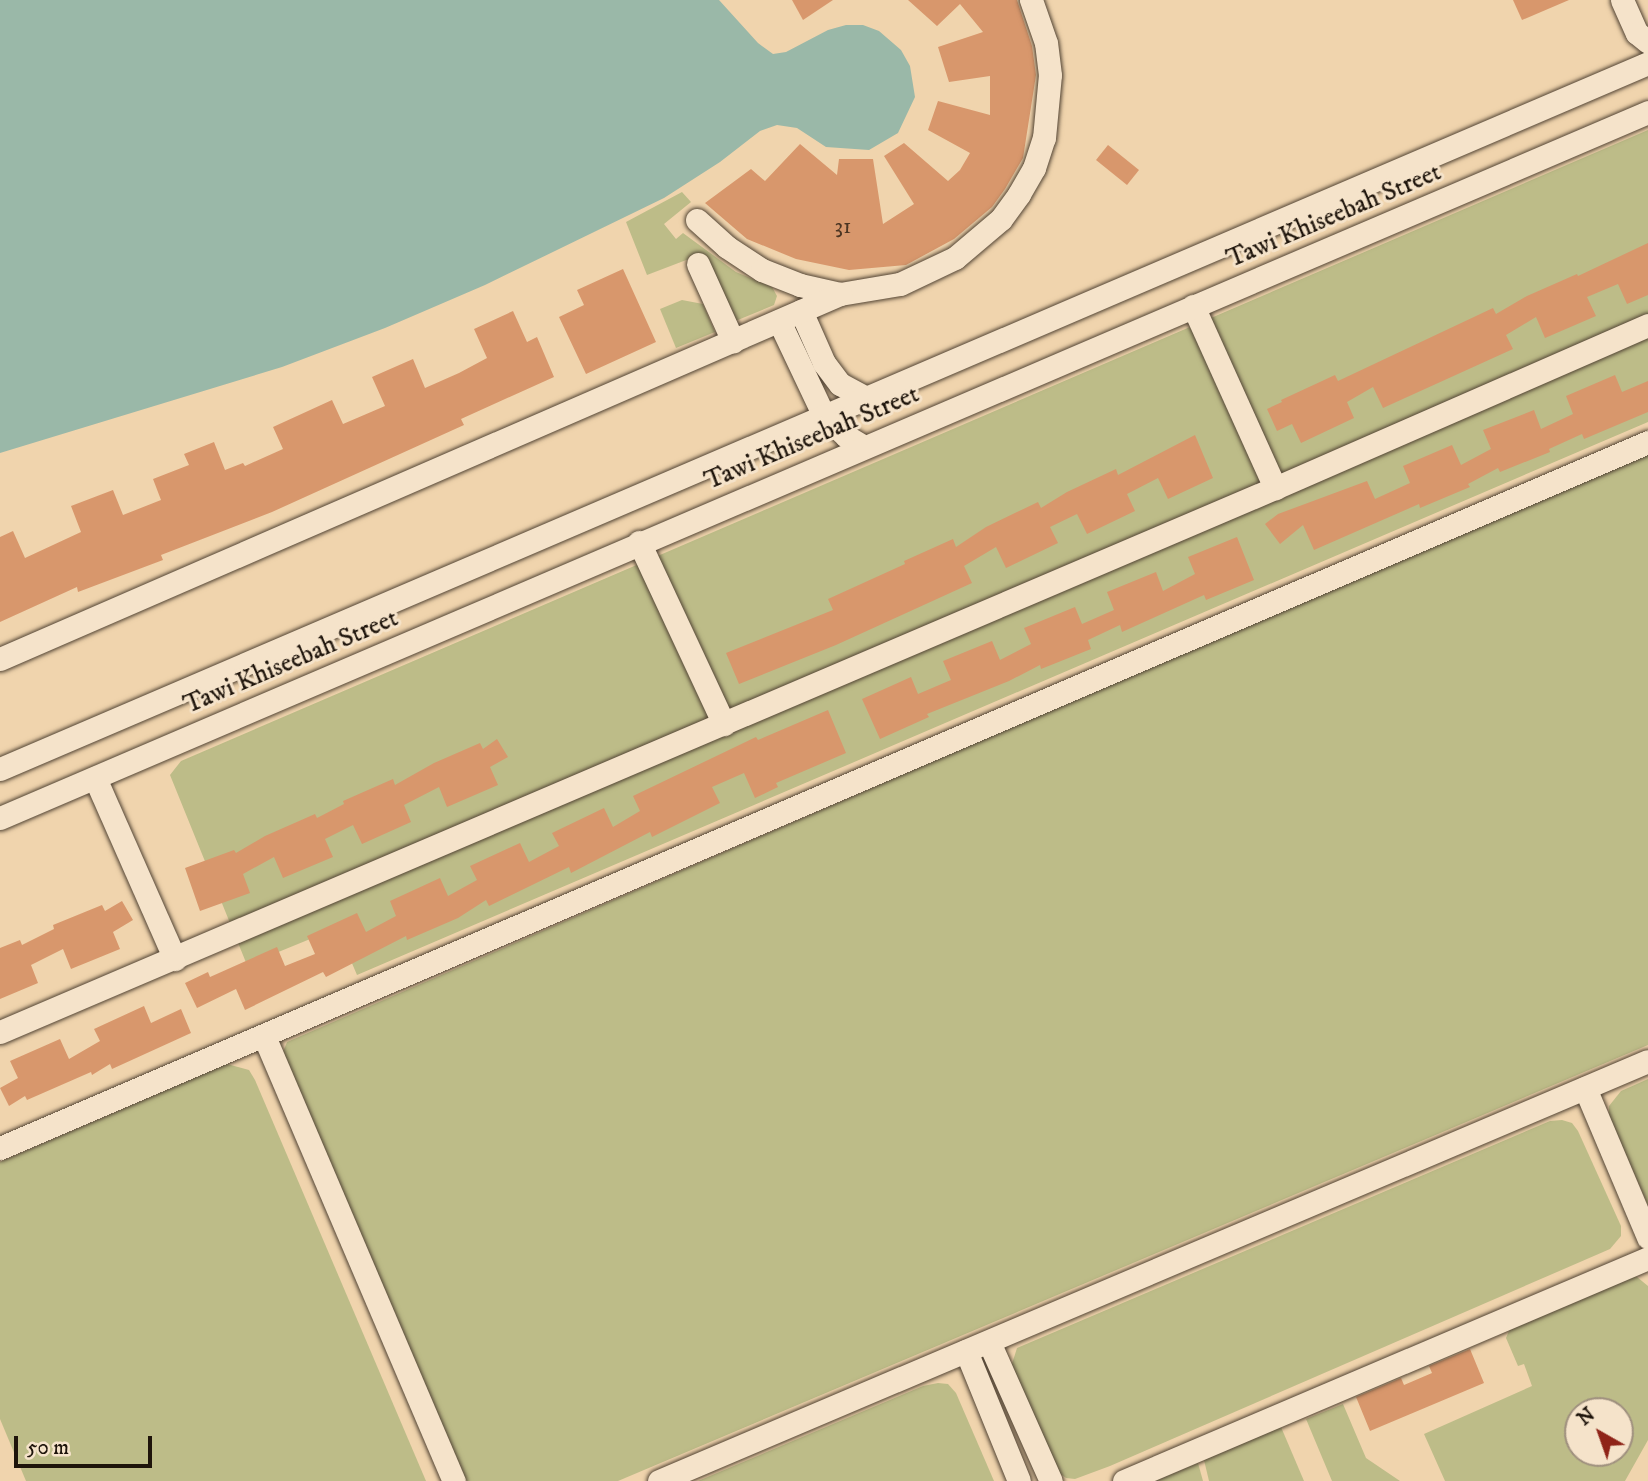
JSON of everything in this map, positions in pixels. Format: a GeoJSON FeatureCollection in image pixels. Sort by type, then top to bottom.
{"type":"FeatureCollection","features":[{"type":"Feature","properties":{"kind":"street"},"geometry":{"type":"LineString","coordinates":[[0,659],[841,294],[900,284],[928,273],[979,240],[1019,194],[1034,168],[1044,138],[1049,106],[1046,43],[1031,0]]}},
{"type":"Feature","properties":{"kind":"street"},"geometry":{"type":"LineString","coordinates":[[1622,0],[1642,37],[1640,67]]}},
{"type":"Feature","properties":{"kind":"street","name":"Tawi Khiseebah Street"},"geometry":{"type":"LineString","coordinates":[[0,769],[1640,67]]}},
{"type":"Feature","properties":{"kind":"street","name":"Tawi Khiseebah Street"},"geometry":{"type":"LineString","coordinates":[[0,818],[1648,112]]}},
{"type":"Feature","properties":{"kind":"street"},"geometry":{"type":"LineString","coordinates":[[697,220],[727,247],[762,270],[800,285],[841,294]]}},
{"type":"Feature","properties":{"kind":"street"},"geometry":{"type":"LineString","coordinates":[[698,264],[733,341]]}},
{"type":"Feature","properties":{"kind":"street"},"geometry":{"type":"LineString","coordinates":[[1193,306],[1275,488]]}},
{"type":"Feature","properties":{"kind":"street"},"geometry":{"type":"LineString","coordinates":[[801,311],[824,363],[840,384],[866,398]]}},
{"type":"Feature","properties":{"kind":"street"},"geometry":{"type":"LineString","coordinates":[[779,321],[824,416],[846,436],[864,447]]}},
{"type":"Feature","properties":{"kind":"street"},"geometry":{"type":"LineString","coordinates":[[0,1032],[1275,488],[1648,325]]}},
{"type":"Feature","properties":{"kind":"street"},"geometry":{"type":"LineString","coordinates":[[0,1148],[1648,442]]}},
{"type":"Feature","properties":{"kind":"street"},"geometry":{"type":"LineString","coordinates":[[639,542],[724,724]]}},
{"type":"Feature","properties":{"kind":"street"},"geometry":{"type":"LineString","coordinates":[[95,778],[176,959]]}},
{"type":"Feature","properties":{"kind":"street"},"geometry":{"type":"LineString","coordinates":[[264,1037],[454,1481]]}},
{"type":"Feature","properties":{"kind":"street"},"geometry":{"type":"LineString","coordinates":[[659,1481],[1648,1061]]}},
{"type":"Feature","properties":{"kind":"street"},"geometry":{"type":"LineString","coordinates":[[1585,1088],[1648,1237]]}},
{"type":"Feature","properties":{"kind":"street"},"geometry":{"type":"LineString","coordinates":[[1124,1481],[1648,1258]]}},
{"type":"Feature","properties":{"kind":"street"},"geometry":{"type":"LineString","coordinates":[[989,1342],[1051,1481]]}},
{"type":"Feature","properties":{"kind":"street"},"geometry":{"type":"LineString","coordinates":[[966,1351],[1019,1481]]}},
{"type":"Feature","properties":{"kind":"shaded area"},"geometry":{"type":"Polygon","coordinates":[[[0,0],[719,0],[758,43],[773,54],[786,52],[828,30],[846,25],[863,25],[879,31],[901,50],[910,66],[915,97],[898,133],[869,150],[826,147],[797,128],[777,125],[760,131],[720,162],[664,198],[485,285],[385,328],[282,367],[0,453],[0,0]]]}},
{"type":"Feature","properties":{"kind":"shaded area"},"geometry":{"type":"Polygon","coordinates":[[[1648,130],[1648,422],[357,975],[337,928],[247,965],[170,775],[181,761],[1648,130]]]}},
{"type":"Feature","properties":{"kind":"shaded area"},"geometry":{"type":"Polygon","coordinates":[[[682,192],[691,202],[664,224],[676,239],[683,233],[736,272],[772,287],[777,296],[774,305],[733,322],[702,254],[647,275],[626,222],[682,192]]]}},
{"type":"Feature","properties":{"kind":"shaded area"},"geometry":{"type":"Polygon","coordinates":[[[682,300],[703,304],[715,332],[676,348],[660,309],[682,300]]]}},
{"type":"Feature","properties":{"kind":"shaded area"},"geometry":{"type":"Polygon","coordinates":[[[1648,451],[1648,1045],[618,1481],[463,1481],[283,1052],[287,1042],[1648,451]]]}},
{"type":"Feature","properties":{"kind":"shaded area"},"geometry":{"type":"Polygon","coordinates":[[[227,1064],[249,1070],[255,1080],[426,1481],[26,1481],[0,1419],[0,1162],[227,1064]]]}},
{"type":"Feature","properties":{"kind":"shaded area"},"geometry":{"type":"Polygon","coordinates":[[[1648,1079],[1648,1205],[1609,1116],[1609,1106],[1621,1091],[1648,1079]]]}},
{"type":"Feature","properties":{"kind":"shaded area"},"geometry":{"type":"Polygon","coordinates":[[[1550,1121],[1572,1123],[1578,1131],[1621,1226],[1621,1236],[1610,1249],[1110,1466],[1075,1479],[1066,1478],[1055,1470],[1011,1367],[1017,1348],[1550,1121]]]}},
{"type":"Feature","properties":{"kind":"shaded area"},"geometry":{"type":"Polygon","coordinates":[[[1626,1275],[1637,1277],[1648,1286],[1648,1440],[1634,1465],[1634,1397],[1564,1397],[1564,1467],[1633,1467],[1625,1481],[1445,1481],[1424,1434],[1532,1386],[1524,1364],[1518,1366],[1506,1338],[1511,1326],[1626,1275]]]}},
{"type":"Feature","properties":{"kind":"shaded area"},"geometry":{"type":"Polygon","coordinates":[[[948,1384],[956,1393],[994,1481],[698,1481],[923,1386],[948,1384]]]}},
{"type":"Feature","properties":{"kind":"shaded area"},"geometry":{"type":"Polygon","coordinates":[[[1343,1404],[1366,1458],[1400,1481],[1332,1481],[1306,1419],[1343,1404]]]}},
{"type":"Feature","properties":{"kind":"shaded area"},"geometry":{"type":"Polygon","coordinates":[[[1281,1427],[1304,1481],[1209,1481],[1204,1460],[1281,1427]]]}},
{"type":"Feature","properties":{"kind":"shaded area"},"geometry":{"type":"Polygon","coordinates":[[[1198,1463],[1203,1481],[1155,1481],[1198,1463]]]}},
{"type":"Feature","properties":{"kind":"building"},"geometry":{"type":"Polygon","coordinates":[[[792,0],[833,0],[803,20],[792,0]]]}},
{"type":"Feature","properties":{"kind":"building"},"geometry":{"type":"Polygon","coordinates":[[[908,0],[1017,0],[1032,46],[1036,75],[1023,158],[1005,189],[992,207],[954,239],[906,265],[849,270],[796,259],[747,239],[705,203],[751,169],[765,181],[800,144],[837,175],[839,159],[873,159],[883,224],[914,204],[884,156],[904,143],[948,181],[960,170],[970,153],[928,130],[938,101],[990,115],[990,76],[949,82],[938,47],[983,32],[960,4],[937,26],[908,0]]]}},
{"type":"Feature","properties":{"kind":"building"},"geometry":{"type":"Polygon","coordinates":[[[1513,0],[1569,0],[1522,20],[1513,0]]]}},
{"type":"Feature","properties":{"kind":"building"},"geometry":{"type":"Polygon","coordinates":[[[1108,145],[1139,170],[1127,185],[1096,160],[1108,145]]]}},
{"type":"Feature","properties":{"kind":"building"},"geometry":{"type":"Polygon","coordinates":[[[1648,243],[1648,295],[1627,304],[1618,284],[1587,297],[1596,316],[1545,338],[1536,317],[1506,335],[1513,349],[1383,408],[1373,387],[1347,402],[1354,418],[1301,443],[1292,424],[1277,431],[1267,409],[1282,402],[1281,400],[1335,375],[1338,381],[1493,308],[1496,314],[1527,296],[1577,274],[1578,276],[1648,243]]]}},
{"type":"Feature","properties":{"kind":"building"},"geometry":{"type":"Polygon","coordinates":[[[623,269],[656,342],[586,374],[559,317],[584,305],[577,290],[623,269]]]}},
{"type":"Feature","properties":{"kind":"building"},"geometry":{"type":"Polygon","coordinates":[[[513,311],[527,342],[537,337],[554,377],[461,419],[464,425],[272,512],[161,555],[163,560],[78,592],[77,587],[0,622],[0,537],[13,531],[25,558],[81,532],[71,506],[113,490],[123,515],[161,500],[153,479],[189,465],[184,454],[214,442],[225,470],[243,463],[245,466],[283,449],[273,427],[332,400],[343,424],[385,406],[372,377],[413,359],[425,388],[459,373],[487,358],[474,329],[513,311]]]}},
{"type":"Feature","properties":{"kind":"building"},"geometry":{"type":"Polygon","coordinates":[[[1615,375],[1622,392],[1648,381],[1648,412],[1584,439],[1582,434],[1549,449],[1550,452],[1500,472],[1498,468],[1468,484],[1470,487],[1420,508],[1419,504],[1314,550],[1303,525],[1280,544],[1265,524],[1278,514],[1367,481],[1375,499],[1410,483],[1403,466],[1452,445],[1461,465],[1491,449],[1483,430],[1534,410],[1541,429],[1573,414],[1566,396],[1615,375]]]}},
{"type":"Feature","properties":{"kind":"building"},"geometry":{"type":"Polygon","coordinates":[[[1195,435],[1213,478],[1168,499],[1158,478],[1127,494],[1135,511],[1087,534],[1077,514],[1050,527],[1058,543],[1006,568],[996,547],[964,566],[972,583],[836,645],[739,684],[726,653],[833,610],[828,599],[905,564],[904,561],[953,539],[956,547],[986,527],[1038,502],[1041,508],[1067,492],[1116,469],[1118,475],[1195,435]]]}},
{"type":"Feature","properties":{"kind":"building"},"geometry":{"type":"Polygon","coordinates":[[[1237,537],[1254,580],[1206,600],[1204,595],[1122,632],[1120,625],[1088,640],[1091,649],[1041,669],[1040,665],[1009,681],[927,714],[929,717],[880,739],[862,699],[911,677],[918,694],[951,680],[943,661],[992,641],[1000,660],[1031,644],[1024,628],[1075,607],[1082,624],[1114,610],[1107,592],[1156,572],[1163,591],[1195,574],[1188,557],[1237,537]]]}},
{"type":"Feature","properties":{"kind":"building"},"geometry":{"type":"Polygon","coordinates":[[[828,710],[846,753],[776,783],[778,787],[755,798],[744,773],[712,787],[720,803],[652,837],[650,832],[571,873],[569,867],[489,906],[486,900],[458,918],[407,940],[406,936],[326,977],[323,972],[245,1010],[236,989],[197,1008],[185,983],[208,972],[210,977],[277,947],[285,966],[315,954],[307,936],[357,913],[366,932],[396,916],[390,901],[440,878],[448,896],[477,880],[470,866],[520,843],[529,862],[559,846],[552,833],[604,808],[613,827],[640,811],[633,796],[756,737],[758,740],[828,710]]]}},
{"type":"Feature","properties":{"kind":"building"},"geometry":{"type":"Polygon","coordinates":[[[497,739],[508,757],[490,767],[498,785],[447,807],[439,787],[404,805],[411,822],[362,844],[353,825],[325,839],[333,857],[283,878],[274,857],[243,874],[250,893],[200,911],[185,868],[234,850],[236,853],[265,836],[315,814],[317,818],[344,804],[343,801],[393,779],[395,785],[434,763],[480,743],[483,749],[497,739]]]}},
{"type":"Feature","properties":{"kind":"building"},"geometry":{"type":"Polygon","coordinates":[[[122,901],[133,920],[113,932],[120,949],[71,969],[63,949],[31,965],[38,983],[0,999],[0,948],[20,940],[22,945],[54,929],[53,925],[102,905],[105,911],[122,901]]]}},
{"type":"Feature","properties":{"kind":"building"},"geometry":{"type":"Polygon","coordinates":[[[144,1006],[151,1023],[181,1009],[191,1033],[112,1069],[110,1064],[92,1075],[91,1072],[27,1100],[25,1096],[9,1106],[0,1088],[18,1078],[10,1061],[60,1039],[69,1059],[100,1041],[94,1029],[144,1006]]]}},
{"type":"Feature","properties":{"kind":"building"},"geometry":{"type":"Polygon","coordinates":[[[1470,1349],[1484,1383],[1370,1431],[1356,1397],[1401,1378],[1404,1385],[1432,1373],[1429,1366],[1470,1349]]]}}]}
